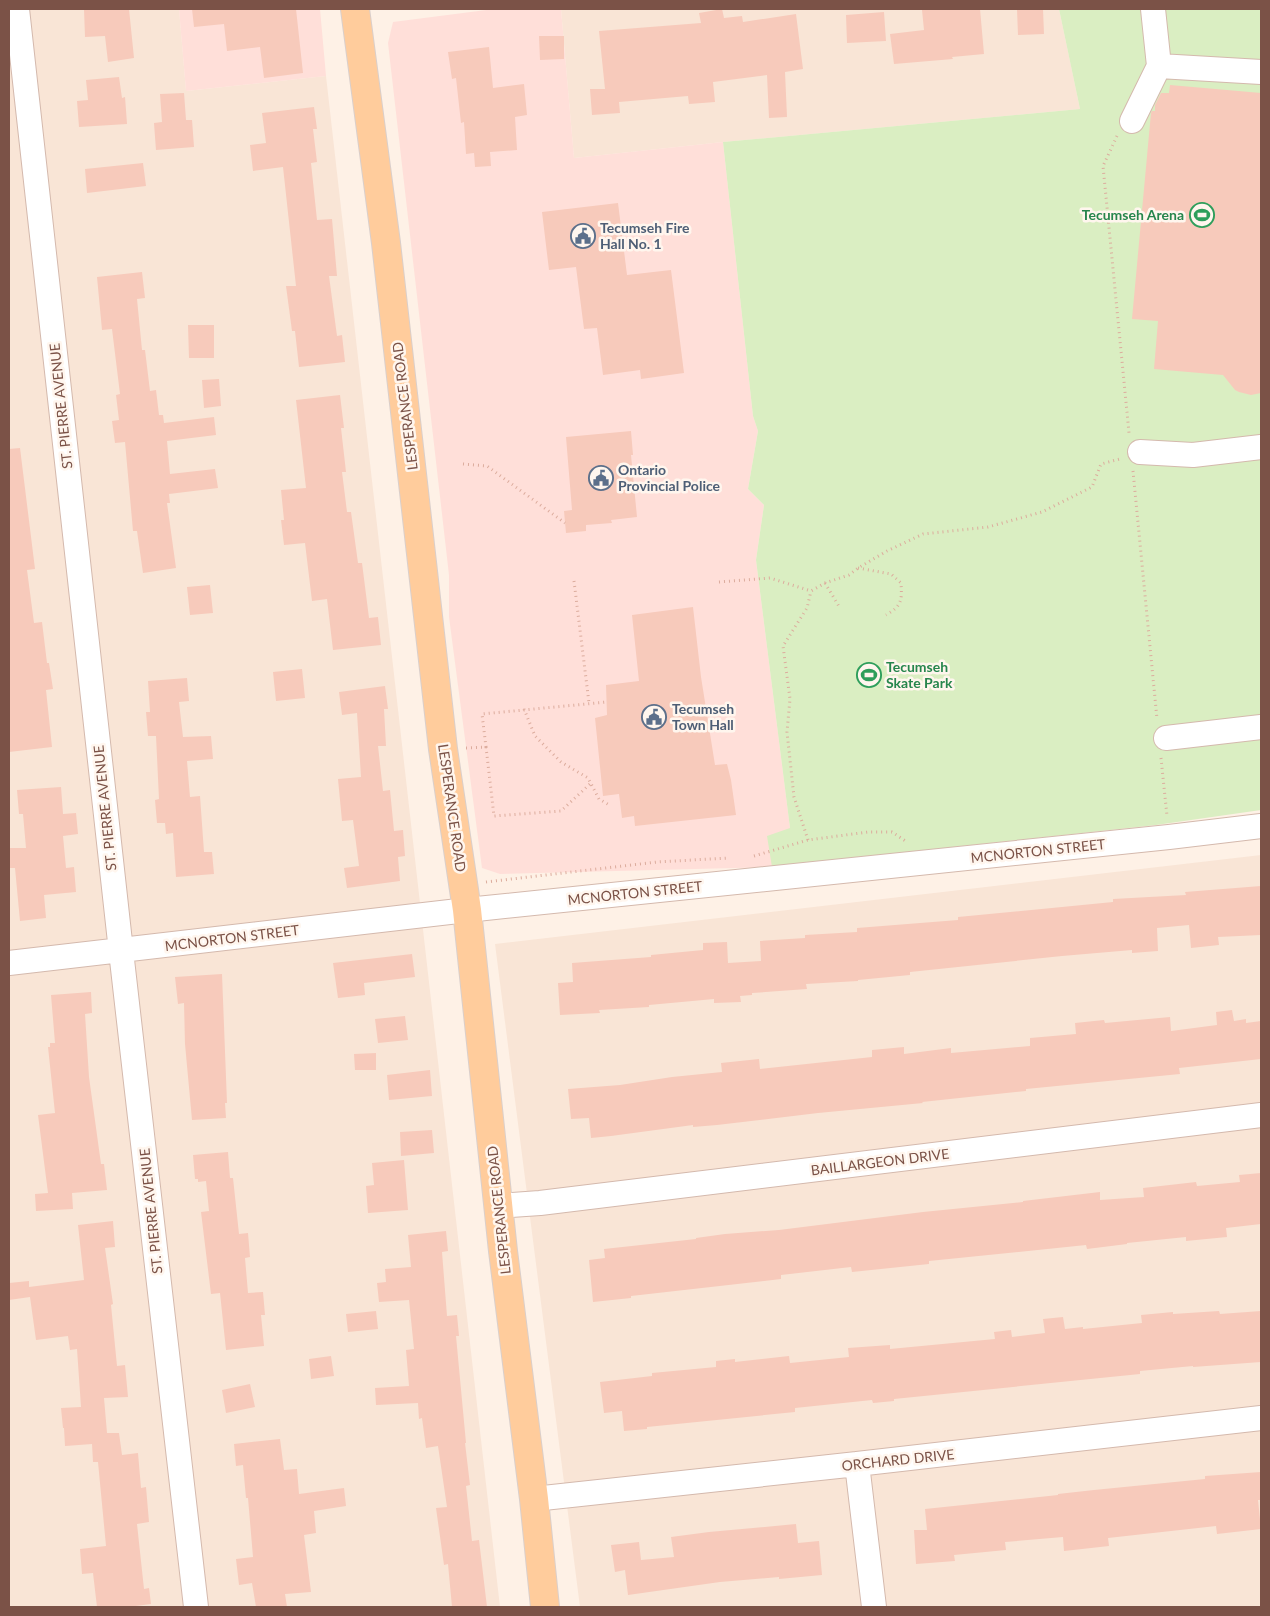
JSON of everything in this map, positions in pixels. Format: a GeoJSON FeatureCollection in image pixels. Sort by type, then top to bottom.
{"type":"FeatureCollection","features":[{"type":"Feature","properties":{"kind":"main road","name":"LESPERANCE ROAD"},"geometry":{"type":"LineString","coordinates":[[355,9],[386,243],[443,749],[467,910],[498,1206],[534,1499],[545,1607]]}},
{"type":"Feature","properties":{"kind":"street","name":"ST. PIERRE AVENUE"},"geometry":{"type":"LineString","coordinates":[[17,9],[121,951],[196,1607]]}},
{"type":"Feature","properties":{"kind":"street"},"geometry":{"type":"LineString","coordinates":[[1126,127],[1159,66],[1152,9]]}},
{"type":"Feature","properties":{"kind":"street"},"geometry":{"type":"LineString","coordinates":[[1159,66],[1261,72]]}},
{"type":"Feature","properties":{"kind":"street"},"geometry":{"type":"LineString","coordinates":[[1136,454],[1193,455],[1261,447]]}},
{"type":"Feature","properties":{"kind":"street"},"geometry":{"type":"LineString","coordinates":[[1161,736],[1261,727]]}},
{"type":"Feature","properties":{"kind":"street","name":"MCNORTON STREET"},"geometry":{"type":"LineString","coordinates":[[9,963],[467,910],[1169,838],[1261,826]]}},
{"type":"Feature","properties":{"kind":"street","name":"BAILLARGEON DRIVE"},"geometry":{"type":"LineString","coordinates":[[498,1206],[540,1203],[1261,1115]]}},
{"type":"Feature","properties":{"kind":"street","name":"ORCHARD DRIVE"},"geometry":{"type":"LineString","coordinates":[[534,1499],[1261,1418]]}},
{"type":"Feature","properties":{"kind":"street"},"geometry":{"type":"LineString","coordinates":[[857,1464],[874,1607]]}},
{"type":"Feature","properties":{"kind":"path"},"geometry":{"type":"LineString","coordinates":[[1126,127],[1103,166],[1136,454],[1167,819]]}},
{"type":"Feature","properties":{"kind":"path"},"geometry":{"type":"LineString","coordinates":[[719,582],[770,578],[810,591],[824,583],[849,575],[858,568],[923,534],[988,527],[1042,512],[1092,487],[1100,464],[1136,454]]}},
{"type":"Feature","properties":{"kind":"path"},"geometry":{"type":"LineString","coordinates":[[464,464],[487,466],[566,524]]}},
{"type":"Feature","properties":{"kind":"path"},"geometry":{"type":"LineString","coordinates":[[858,568],[891,574],[901,582],[902,596],[897,608],[886,615]]}},
{"type":"Feature","properties":{"kind":"path"},"geometry":{"type":"LineString","coordinates":[[574,581],[589,703]]}},
{"type":"Feature","properties":{"kind":"path"},"geometry":{"type":"LineString","coordinates":[[824,583],[840,608]]}},
{"type":"Feature","properties":{"kind":"path"},"geometry":{"type":"LineString","coordinates":[[808,840],[794,797],[787,732],[790,699],[783,646],[807,608],[810,591]]}},
{"type":"Feature","properties":{"kind":"path"},"geometry":{"type":"LineString","coordinates":[[590,784],[561,811],[494,816],[482,714],[607,702]]}},
{"type":"Feature","properties":{"kind":"path"},"geometry":{"type":"LineString","coordinates":[[524,709],[535,736],[561,762],[588,778],[599,799],[611,806]]}},
{"type":"Feature","properties":{"kind":"path"},"geometry":{"type":"LineString","coordinates":[[443,749],[486,747]]}},
{"type":"Feature","properties":{"kind":"shaded area"},"geometry":{"type":"Polygon","coordinates":[[[9,9],[179,9],[186,91],[326,76],[500,1607],[9,1607],[9,9]]]}},
{"type":"Feature","properties":{"kind":"shaded area"},"geometry":{"type":"Polygon","coordinates":[[[179,9],[320,9],[326,76],[186,91],[179,9]]]}},
{"type":"Feature","properties":{"kind":"shaded area"},"geometry":{"type":"Polygon","coordinates":[[[494,9],[561,9],[574,158],[723,142],[753,416],[758,431],[748,489],[764,505],[756,560],[790,828],[772,867],[500,874],[482,868],[449,617],[449,575],[388,43],[393,22],[494,9]]]}},
{"type":"Feature","properties":{"kind":"shaded area"},"geometry":{"type":"Polygon","coordinates":[[[561,9],[1059,9],[1080,109],[723,142],[574,158],[561,9]]]}},
{"type":"Feature","properties":{"kind":"shaded area"},"geometry":{"type":"Polygon","coordinates":[[[1261,855],[1261,1607],[580,1607],[495,944],[1261,855]]]}},
{"type":"Feature","properties":{"kind":"green space"},"geometry":{"type":"Polygon","coordinates":[[[1059,9],[1261,9],[1261,810],[1156,825],[772,867],[767,836],[790,828],[756,560],[764,505],[748,489],[758,431],[753,416],[723,142],[1080,109],[1059,9]]]}},
{"type":"Feature","properties":{"kind":"building"},"geometry":{"type":"Polygon","coordinates":[[[84,9],[129,9],[134,58],[108,62],[105,36],[85,37],[84,9]]]}},
{"type":"Feature","properties":{"kind":"building"},"geometry":{"type":"Polygon","coordinates":[[[192,9],[296,9],[303,73],[264,78],[260,47],[227,51],[224,24],[194,27],[192,9]]]}},
{"type":"Feature","properties":{"kind":"building"},"geometry":{"type":"Polygon","coordinates":[[[722,9],[724,18],[742,16],[743,22],[796,14],[803,69],[785,72],[787,117],[769,118],[767,75],[713,82],[715,102],[689,104],[688,96],[619,102],[620,113],[592,115],[590,89],[605,89],[599,31],[701,23],[699,13],[722,9]]]}},
{"type":"Feature","properties":{"kind":"building"},"geometry":{"type":"Polygon","coordinates":[[[980,9],[984,54],[952,57],[953,59],[894,64],[890,34],[924,30],[922,10],[980,9]]]}},
{"type":"Feature","properties":{"kind":"building"},"geometry":{"type":"Polygon","coordinates":[[[1017,9],[1043,9],[1044,34],[1018,35],[1017,9]]]}},
{"type":"Feature","properties":{"kind":"building"},"geometry":{"type":"Polygon","coordinates":[[[884,12],[886,41],[847,43],[846,15],[884,12]]]}},
{"type":"Feature","properties":{"kind":"building"},"geometry":{"type":"Polygon","coordinates":[[[539,36],[564,36],[564,59],[540,60],[539,36]]]}},
{"type":"Feature","properties":{"kind":"building"},"geometry":{"type":"Polygon","coordinates":[[[489,47],[493,88],[524,84],[527,115],[515,117],[517,150],[490,152],[491,166],[475,167],[474,153],[466,154],[464,122],[461,123],[456,78],[452,79],[448,52],[489,47]]]}},
{"type":"Feature","properties":{"kind":"building"},"geometry":{"type":"Polygon","coordinates":[[[119,77],[122,98],[125,97],[127,124],[79,127],[77,101],[88,100],[86,80],[119,77]]]}},
{"type":"Feature","properties":{"kind":"building","name":"Tecumseh Arena"},"geometry":{"type":"Polygon","coordinates":[[[1170,85],[1261,93],[1261,393],[1251,395],[1239,392],[1235,390],[1223,375],[1154,369],[1158,321],[1132,319],[1151,113],[1155,111],[1155,105],[1161,93],[1169,93],[1170,85]]]}},
{"type":"Feature","properties":{"kind":"building"},"geometry":{"type":"Polygon","coordinates":[[[184,93],[186,120],[192,120],[194,147],[156,150],[154,123],[162,122],[160,94],[184,93]]]}},
{"type":"Feature","properties":{"kind":"building"},"geometry":{"type":"Polygon","coordinates":[[[314,107],[317,129],[313,129],[317,162],[311,163],[317,220],[332,219],[337,276],[329,276],[337,336],[342,335],[345,362],[299,367],[295,331],[292,331],[286,286],[296,286],[283,167],[253,171],[250,145],[266,143],[262,113],[314,107]]]}},
{"type":"Feature","properties":{"kind":"building"},"geometry":{"type":"Polygon","coordinates":[[[143,163],[146,186],[87,193],[85,169],[143,163]]]}},
{"type":"Feature","properties":{"kind":"building"},"geometry":{"type":"Polygon","coordinates":[[[618,203],[627,275],[671,270],[684,373],[641,379],[640,370],[603,375],[597,328],[584,329],[576,267],[549,270],[542,212],[618,203]]]}},
{"type":"Feature","properties":{"kind":"building"},"geometry":{"type":"Polygon","coordinates":[[[142,272],[145,298],[137,299],[142,350],[145,350],[150,391],[156,390],[159,415],[163,415],[164,423],[214,417],[216,435],[167,441],[170,474],[215,469],[218,488],[169,494],[170,503],[167,503],[176,568],[143,573],[137,531],[133,531],[125,442],[115,443],[112,421],[119,420],[116,395],[120,394],[112,329],[102,330],[97,277],[142,272]]]}},
{"type":"Feature","properties":{"kind":"building"},"geometry":{"type":"Polygon","coordinates":[[[188,325],[214,325],[214,358],[189,358],[188,325]]]}},
{"type":"Feature","properties":{"kind":"building"},"geometry":{"type":"Polygon","coordinates":[[[219,379],[221,406],[204,408],[202,380],[219,379]]]}},
{"type":"Feature","properties":{"kind":"building"},"geometry":{"type":"Polygon","coordinates":[[[340,395],[344,428],[341,428],[346,472],[342,472],[347,512],[351,512],[358,563],[362,563],[369,618],[378,617],[381,645],[333,650],[327,599],[312,601],[305,543],[284,545],[281,520],[284,520],[281,490],[306,488],[296,400],[340,395]]]}},
{"type":"Feature","properties":{"kind":"building","name":"Ontario Provincial Police"},"geometry":{"type":"Polygon","coordinates":[[[631,431],[633,455],[631,455],[637,517],[611,520],[612,523],[586,525],[586,531],[566,533],[564,511],[572,510],[566,437],[631,431]]]}},
{"type":"Feature","properties":{"kind":"building"},"geometry":{"type":"Polygon","coordinates":[[[20,448],[35,569],[27,570],[34,623],[42,622],[47,663],[49,663],[53,689],[46,690],[52,747],[9,752],[9,449],[20,448]]]}},
{"type":"Feature","properties":{"kind":"building"},"geometry":{"type":"Polygon","coordinates":[[[210,585],[213,613],[190,615],[187,587],[210,585]]]}},
{"type":"Feature","properties":{"kind":"building","name":"Tecumseh Town Hall"},"geometry":{"type":"Polygon","coordinates":[[[693,607],[701,677],[715,765],[727,764],[736,815],[635,826],[634,816],[622,818],[619,794],[603,796],[595,718],[607,715],[606,685],[639,681],[632,615],[693,607]]]}},
{"type":"Feature","properties":{"kind":"building"},"geometry":{"type":"Polygon","coordinates":[[[302,669],[305,698],[276,701],[273,672],[302,669]]]}},
{"type":"Feature","properties":{"kind":"building"},"geometry":{"type":"Polygon","coordinates":[[[187,678],[189,701],[179,702],[183,737],[211,736],[213,759],[187,761],[190,797],[200,796],[204,852],[212,852],[214,874],[176,877],[173,833],[166,834],[165,823],[157,823],[155,800],[159,799],[156,736],[148,736],[146,712],[150,712],[148,681],[187,678]]]}},
{"type":"Feature","properties":{"kind":"building"},"geometry":{"type":"Polygon","coordinates":[[[385,686],[388,709],[384,709],[386,746],[378,746],[383,791],[390,790],[394,831],[403,830],[405,856],[398,857],[400,881],[347,888],[344,868],[359,866],[353,820],[342,821],[338,779],[361,777],[357,713],[342,715],[339,692],[385,686]]]}},
{"type":"Feature","properties":{"kind":"building"},"geometry":{"type":"Polygon","coordinates":[[[61,787],[63,814],[76,813],[78,834],[63,836],[66,868],[74,867],[76,892],[44,895],[46,918],[20,921],[15,868],[9,868],[9,848],[26,848],[23,814],[19,814],[17,790],[61,787]]]}},
{"type":"Feature","properties":{"kind":"building"},"geometry":{"type":"Polygon","coordinates":[[[1261,886],[1261,935],[1218,937],[1219,945],[1191,948],[1189,925],[1157,928],[1158,951],[1132,953],[1132,950],[1062,956],[910,972],[910,975],[858,981],[806,984],[807,989],[752,993],[752,995],[740,996],[741,1002],[714,1003],[714,999],[649,1005],[649,1007],[599,1010],[600,1013],[560,1015],[558,983],[573,982],[572,963],[651,957],[651,955],[703,950],[703,943],[727,942],[728,963],[761,961],[760,941],[805,938],[805,935],[857,932],[857,928],[958,920],[958,917],[1113,902],[1113,899],[1186,895],[1185,892],[1261,886]]]}},
{"type":"Feature","properties":{"kind":"building"},"geometry":{"type":"Polygon","coordinates":[[[412,954],[415,977],[364,983],[365,995],[338,998],[333,963],[412,954]]]}},
{"type":"Feature","properties":{"kind":"building"},"geometry":{"type":"Polygon","coordinates":[[[222,974],[226,1118],[192,1120],[185,1044],[184,1003],[178,1004],[175,977],[222,974]]]}},
{"type":"Feature","properties":{"kind":"building"},"geometry":{"type":"Polygon","coordinates":[[[91,992],[92,1013],[85,1014],[89,1077],[101,1164],[104,1164],[107,1190],[72,1193],[73,1209],[36,1211],[35,1194],[48,1193],[38,1115],[55,1113],[48,1047],[50,1047],[50,1043],[55,1043],[51,995],[91,992]]]}},
{"type":"Feature","properties":{"kind":"building"},"geometry":{"type":"Polygon","coordinates":[[[1232,1010],[1234,1021],[1246,1019],[1246,1023],[1261,1021],[1261,1059],[1179,1068],[1180,1074],[1026,1089],[1026,1091],[923,1103],[717,1125],[693,1127],[693,1125],[591,1138],[589,1118],[571,1119],[568,1089],[620,1085],[722,1072],[721,1063],[759,1059],[760,1069],[872,1057],[872,1050],[904,1047],[904,1054],[951,1048],[951,1053],[1030,1046],[1030,1038],[1076,1034],[1075,1023],[1104,1020],[1105,1023],[1170,1017],[1171,1031],[1217,1025],[1216,1012],[1232,1010]]]}},
{"type":"Feature","properties":{"kind":"building"},"geometry":{"type":"Polygon","coordinates":[[[405,1016],[408,1040],[378,1043],[375,1019],[405,1016]]]}},
{"type":"Feature","properties":{"kind":"building"},"geometry":{"type":"Polygon","coordinates":[[[376,1053],[376,1070],[355,1070],[354,1054],[376,1053]]]}},
{"type":"Feature","properties":{"kind":"building"},"geometry":{"type":"Polygon","coordinates":[[[430,1070],[432,1096],[389,1100],[387,1075],[430,1070]]]}},
{"type":"Feature","properties":{"kind":"building"},"geometry":{"type":"Polygon","coordinates":[[[432,1130],[434,1153],[401,1156],[400,1132],[432,1130]]]}},
{"type":"Feature","properties":{"kind":"building"},"geometry":{"type":"Polygon","coordinates":[[[228,1152],[239,1234],[248,1233],[250,1257],[245,1258],[248,1293],[263,1292],[265,1315],[261,1315],[264,1346],[226,1350],[220,1293],[211,1294],[201,1212],[209,1211],[206,1181],[198,1182],[198,1179],[195,1179],[193,1155],[228,1152]]]}},
{"type":"Feature","properties":{"kind":"building"},"geometry":{"type":"Polygon","coordinates":[[[404,1160],[408,1210],[368,1213],[366,1186],[374,1185],[372,1163],[404,1160]]]}},
{"type":"Feature","properties":{"kind":"building"},"geometry":{"type":"Polygon","coordinates":[[[1261,1173],[1261,1224],[1226,1228],[1227,1237],[1186,1241],[1186,1237],[1087,1249],[1086,1245],[929,1261],[929,1264],[852,1272],[851,1267],[781,1275],[781,1279],[593,1302],[589,1260],[605,1258],[604,1249],[1100,1192],[1100,1200],[1144,1197],[1143,1188],[1196,1182],[1197,1186],[1240,1182],[1239,1175],[1261,1173]]]}},
{"type":"Feature","properties":{"kind":"building"},"geometry":{"type":"Polygon","coordinates":[[[113,1221],[115,1247],[105,1248],[113,1304],[111,1305],[117,1366],[125,1365],[128,1397],[104,1398],[107,1433],[119,1433],[122,1455],[138,1453],[141,1488],[146,1487],[149,1522],[137,1524],[144,1589],[149,1588],[151,1604],[128,1607],[97,1607],[93,1573],[82,1574],[80,1549],[106,1546],[98,1462],[93,1462],[92,1444],[65,1446],[61,1408],[81,1407],[77,1349],[70,1350],[68,1336],[36,1340],[30,1297],[9,1300],[9,1283],[29,1281],[29,1287],[84,1280],[78,1225],[113,1221]]]}},
{"type":"Feature","properties":{"kind":"building"},"geometry":{"type":"Polygon","coordinates":[[[446,1231],[448,1251],[442,1252],[447,1316],[457,1315],[459,1336],[456,1336],[470,1485],[466,1486],[472,1541],[479,1540],[487,1607],[452,1607],[448,1564],[444,1565],[436,1508],[447,1507],[438,1446],[426,1448],[422,1418],[419,1419],[418,1403],[376,1405],[375,1388],[409,1386],[406,1350],[414,1349],[409,1300],[379,1302],[377,1283],[386,1282],[385,1269],[411,1267],[408,1235],[446,1231]]]}},
{"type":"Feature","properties":{"kind":"building"},"geometry":{"type":"Polygon","coordinates":[[[376,1311],[378,1329],[348,1332],[346,1314],[376,1311]]]}},
{"type":"Feature","properties":{"kind":"building"},"geometry":{"type":"Polygon","coordinates":[[[1219,1311],[1220,1314],[1261,1311],[1261,1362],[1140,1371],[1140,1374],[894,1399],[894,1401],[873,1403],[872,1400],[795,1408],[795,1412],[624,1431],[622,1411],[604,1413],[600,1382],[652,1376],[652,1373],[716,1367],[716,1361],[735,1359],[735,1362],[789,1356],[790,1363],[849,1357],[848,1348],[890,1345],[890,1349],[995,1339],[994,1332],[1011,1330],[1012,1337],[1045,1333],[1043,1319],[1063,1317],[1065,1329],[1083,1327],[1083,1329],[1142,1323],[1141,1315],[1219,1311]]]}},
{"type":"Feature","properties":{"kind":"building"},"geometry":{"type":"Polygon","coordinates":[[[331,1356],[334,1376],[311,1379],[309,1359],[331,1356]]]}},
{"type":"Feature","properties":{"kind":"building"},"geometry":{"type":"Polygon","coordinates":[[[250,1384],[255,1407],[226,1413],[222,1390],[250,1384]]]}},
{"type":"Feature","properties":{"kind":"building"},"geometry":{"type":"Polygon","coordinates":[[[280,1439],[284,1470],[297,1469],[299,1494],[344,1488],[346,1506],[314,1511],[316,1533],[304,1535],[311,1592],[285,1594],[287,1607],[256,1607],[252,1583],[239,1585],[236,1559],[253,1557],[243,1465],[236,1466],[234,1444],[280,1439]]]}},
{"type":"Feature","properties":{"kind":"building"},"geometry":{"type":"Polygon","coordinates":[[[1261,1472],[1261,1500],[1258,1500],[1261,1529],[1217,1534],[1216,1526],[1108,1538],[1109,1546],[1064,1551],[1063,1537],[1005,1542],[1006,1550],[954,1555],[955,1561],[916,1564],[914,1530],[927,1530],[925,1509],[1205,1479],[1205,1476],[1261,1472]]]}},
{"type":"Feature","properties":{"kind":"building"},"geometry":{"type":"Polygon","coordinates":[[[796,1524],[798,1543],[819,1541],[822,1575],[720,1582],[628,1595],[625,1570],[615,1572],[611,1545],[639,1542],[641,1560],[674,1557],[671,1537],[796,1524]]]}},
{"type":"Feature","properties":{"kind":"place","name":"Tecumseh Arena"},"geometry":{"type":"Point","coordinates":[1202,215]}},
{"type":"Feature","properties":{"kind":"place","name":"Tecumseh Fire Hall No. 1"},"geometry":{"type":"Point","coordinates":[583,236]}},
{"type":"Feature","properties":{"kind":"place","name":"Ontario Provincial Police"},"geometry":{"type":"Point","coordinates":[601,478]}},
{"type":"Feature","properties":{"kind":"place","name":"Tecumseh Skate Park"},"geometry":{"type":"Point","coordinates":[869,675]}},
{"type":"Feature","properties":{"kind":"place","name":"Tecumseh Town Hall"},"geometry":{"type":"Point","coordinates":[654,717]}}]}
